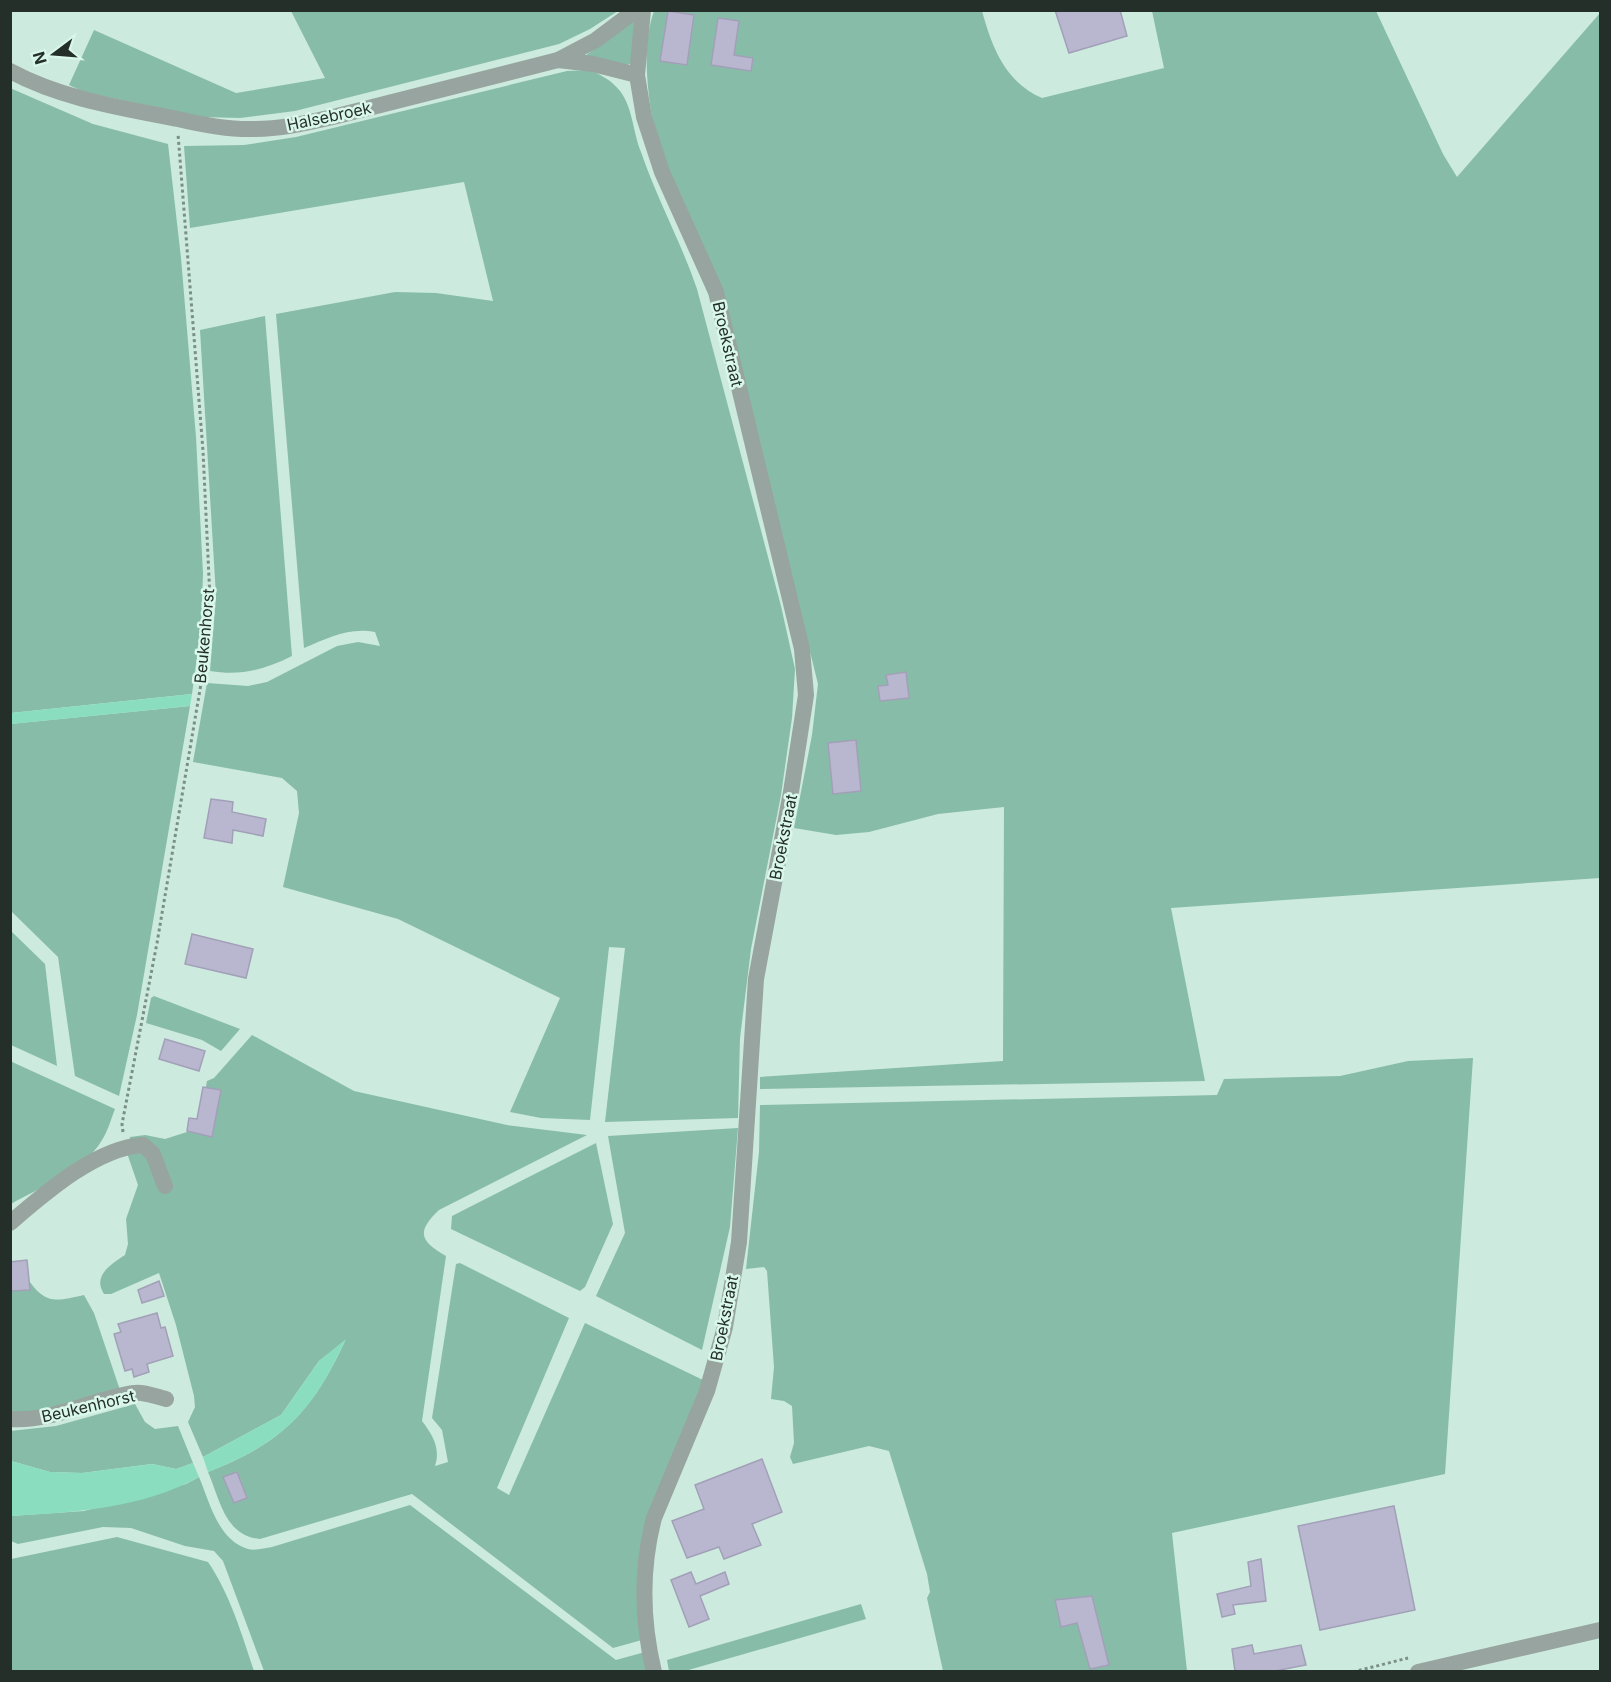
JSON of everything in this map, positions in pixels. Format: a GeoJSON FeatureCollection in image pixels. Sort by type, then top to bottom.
{"type":"FeatureCollection","features":[{"type":"Feature","properties":{"kind":"street","name":"Halsebroek"},"geometry":{"type":"LineString","coordinates":[[10,71],[65,93],[178,120],[207,126],[255,129],[303,124],[558,60],[596,40],[636,10]]}},
{"type":"Feature","properties":{"kind":"street","name":"Broekstraat"},"geometry":{"type":"LineString","coordinates":[[643,10],[637,75],[644,117],[662,172],[716,292],[802,649],[806,695],[791,792],[756,979],[739,1242],[725,1327],[707,1390],[654,1518],[648,1540],[645,1569],[646,1638],[654,1671]]}},
{"type":"Feature","properties":{"kind":"street"},"geometry":{"type":"LineString","coordinates":[[558,60],[593,64],[637,75]]}},
{"type":"Feature","properties":{"kind":"street"},"geometry":{"type":"LineString","coordinates":[[10,1223],[72,1175],[125,1146],[142,1145],[153,1154],[165,1186]]}},
{"type":"Feature","properties":{"kind":"street","name":"Beukenhorst"},"geometry":{"type":"LineString","coordinates":[[10,1419],[29,1420],[65,1413],[136,1392],[166,1399]]}},
{"type":"Feature","properties":{"kind":"street"},"geometry":{"type":"LineString","coordinates":[[1418,1671],[1600,1630]]}},
{"type":"Feature","properties":{"kind":"path","name":"Beukenhorst"},"geometry":{"type":"LineString","coordinates":[[125,1146],[122,1124],[128,1109],[204,666],[210,599],[203,451],[178,120]]}},
{"type":"Feature","properties":{"kind":"shaded area"},"geometry":{"type":"Polygon","coordinates":[[[291,11],[618,11],[590,29],[559,44],[295,111],[240,118],[201,117],[84,92],[69,85],[94,30],[236,93],[325,78],[291,11]]]}},
{"type":"Feature","properties":{"kind":"shaded area"},"geometry":{"type":"Polygon","coordinates":[[[654,11],[982,11],[990,38],[1009,73],[1018,83],[1042,98],[1164,68],[1152,11],[1376,11],[1443,154],[1457,177],[1600,13],[1600,878],[1171,908],[1205,1081],[760,1089],[760,1077],[1003,1061],[1004,807],[938,814],[869,832],[836,835],[794,828],[812,735],[818,684],[750,409],[653,123],[647,52],[654,11]]]}},
{"type":"Feature","properties":{"kind":"shaded area"},"geometry":{"type":"Polygon","coordinates":[[[635,19],[632,62],[628,65],[585,56],[635,19]]]}},
{"type":"Feature","properties":{"kind":"shaded area"},"geometry":{"type":"Polygon","coordinates":[[[590,70],[610,81],[624,98],[647,169],[697,289],[781,606],[795,669],[792,718],[781,795],[751,949],[740,1038],[738,1118],[605,1122],[625,948],[609,947],[590,1120],[541,1118],[510,1112],[560,998],[398,919],[283,887],[299,813],[297,791],[282,778],[193,762],[207,683],[248,686],[267,682],[337,646],[358,642],[380,646],[375,632],[356,631],[339,634],[304,648],[276,314],[395,292],[436,293],[493,301],[464,182],[190,228],[184,146],[244,145],[296,137],[567,71],[590,70]]]}},
{"type":"Feature","properties":{"kind":"shaded area"},"geometry":{"type":"Polygon","coordinates":[[[10,88],[93,124],[168,144],[181,258],[196,437],[203,574],[201,627],[192,694],[11,713],[10,88]]]}},
{"type":"Feature","properties":{"kind":"shaded area"},"geometry":{"type":"Polygon","coordinates":[[[265,316],[292,656],[252,671],[232,673],[210,671],[216,596],[200,330],[265,316]]]}},
{"type":"Feature","properties":{"kind":"shaded area"},"geometry":{"type":"Polygon","coordinates":[[[192,694],[190,706],[11,724],[11,713],[192,694]]]}},
{"type":"Feature","properties":{"kind":"shaded area"},"geometry":{"type":"Polygon","coordinates":[[[190,706],[137,1015],[119,1096],[75,1076],[58,957],[11,911],[10,724],[190,706]]]}},
{"type":"Feature","properties":{"kind":"shaded area"},"geometry":{"type":"Polygon","coordinates":[[[11,931],[45,964],[57,1066],[11,1045],[11,931]]]}},
{"type":"Feature","properties":{"kind":"shaded area"},"geometry":{"type":"Polygon","coordinates":[[[154,996],[240,1029],[221,1051],[202,1040],[146,1023],[151,998],[154,996]]]}},
{"type":"Feature","properties":{"kind":"shaded area"},"geometry":{"type":"Polygon","coordinates":[[[252,1035],[354,1091],[507,1125],[587,1135],[439,1210],[427,1224],[424,1230],[426,1241],[446,1256],[422,1421],[436,1447],[435,1466],[448,1462],[442,1430],[432,1418],[456,1264],[460,1263],[569,1318],[497,1488],[509,1495],[585,1323],[703,1380],[647,1525],[642,1640],[613,1648],[412,1494],[260,1539],[239,1531],[225,1515],[208,1472],[256,1449],[275,1437],[292,1422],[320,1387],[345,1341],[319,1361],[281,1415],[203,1457],[188,1422],[195,1407],[194,1396],[176,1325],[159,1273],[111,1294],[104,1294],[100,1282],[105,1271],[125,1255],[128,1244],[126,1219],[138,1185],[127,1153],[130,1137],[145,1135],[165,1139],[187,1132],[201,1114],[207,1081],[214,1078],[252,1035]]]}},
{"type":"Feature","properties":{"kind":"shaded area"},"geometry":{"type":"Polygon","coordinates":[[[1473,1058],[1445,1474],[1172,1533],[1187,1671],[943,1671],[927,1598],[930,1592],[927,1574],[889,1451],[869,1446],[793,1464],[790,1457],[794,1443],[792,1406],[784,1401],[771,1399],[774,1367],[767,1271],[764,1267],[746,1269],[759,1152],[760,1105],[1217,1095],[1224,1079],[1340,1076],[1408,1061],[1473,1058]]]}},
{"type":"Feature","properties":{"kind":"shaded area"},"geometry":{"type":"Polygon","coordinates":[[[10,1061],[115,1109],[104,1136],[84,1161],[61,1177],[11,1204],[10,1061]]]}},
{"type":"Feature","properties":{"kind":"shaded area"},"geometry":{"type":"Polygon","coordinates":[[[738,1128],[730,1227],[702,1350],[596,1296],[625,1233],[608,1136],[738,1128]]]}},
{"type":"Feature","properties":{"kind":"shaded area"},"geometry":{"type":"Polygon","coordinates":[[[596,1143],[613,1224],[585,1287],[580,1291],[451,1229],[452,1216],[596,1143]]]}},
{"type":"Feature","properties":{"kind":"shaded area"},"geometry":{"type":"Polygon","coordinates":[[[27,1278],[39,1293],[51,1299],[58,1300],[84,1295],[94,1313],[120,1390],[35,1414],[11,1415],[11,1280],[27,1278]]]}},
{"type":"Feature","properties":{"kind":"shaded area"},"geometry":{"type":"Polygon","coordinates":[[[346,1339],[320,1387],[293,1422],[257,1449],[208,1472],[203,1457],[281,1415],[319,1361],[346,1339]]]}},
{"type":"Feature","properties":{"kind":"shaded area"},"geometry":{"type":"Polygon","coordinates":[[[135,1404],[145,1422],[155,1429],[178,1426],[193,1463],[176,1469],[152,1464],[82,1473],[50,1472],[11,1461],[10,1431],[56,1426],[135,1404]]]}},
{"type":"Feature","properties":{"kind":"shaded area"},"geometry":{"type":"Polygon","coordinates":[[[11,1461],[50,1472],[82,1473],[152,1464],[176,1469],[193,1463],[199,1477],[154,1496],[107,1507],[11,1516],[11,1461]]]}},
{"type":"Feature","properties":{"kind":"shaded area"},"geometry":{"type":"Polygon","coordinates":[[[199,1477],[211,1509],[222,1529],[229,1538],[251,1550],[272,1547],[410,1505],[616,1660],[645,1652],[649,1671],[264,1671],[223,1561],[214,1551],[185,1546],[131,1528],[103,1527],[18,1544],[11,1541],[10,1516],[84,1511],[186,1484],[199,1477]]]}},
{"type":"Feature","properties":{"kind":"shaded area"},"geometry":{"type":"Polygon","coordinates":[[[117,1537],[208,1562],[229,1601],[254,1671],[11,1671],[11,1559],[117,1537]]]}},
{"type":"Feature","properties":{"kind":"shaded area"},"geometry":{"type":"Polygon","coordinates":[[[861,1604],[866,1619],[685,1671],[669,1671],[667,1660],[861,1604]]]}},
{"type":"Feature","properties":{"kind":"building"},"geometry":{"type":"Polygon","coordinates":[[[1055,10],[1120,10],[1127,36],[1069,53],[1055,10]]]}},
{"type":"Feature","properties":{"kind":"building"},"geometry":{"type":"Polygon","coordinates":[[[668,11],[694,15],[687,65],[660,61],[668,11]]]}},
{"type":"Feature","properties":{"kind":"building"},"geometry":{"type":"Polygon","coordinates":[[[718,18],[739,21],[734,55],[753,58],[751,71],[711,65],[718,18]]]}},
{"type":"Feature","properties":{"kind":"building"},"geometry":{"type":"Polygon","coordinates":[[[906,672],[909,698],[880,701],[878,686],[888,685],[886,675],[906,672]]]}},
{"type":"Feature","properties":{"kind":"building"},"geometry":{"type":"Polygon","coordinates":[[[856,740],[861,791],[833,794],[828,743],[856,740]]]}},
{"type":"Feature","properties":{"kind":"building"},"geometry":{"type":"Polygon","coordinates":[[[211,799],[233,802],[232,812],[266,819],[263,836],[233,830],[232,843],[204,838],[211,799]]]}},
{"type":"Feature","properties":{"kind":"building"},"geometry":{"type":"Polygon","coordinates":[[[192,934],[253,949],[246,978],[185,964],[192,934]]]}},
{"type":"Feature","properties":{"kind":"building"},"geometry":{"type":"Polygon","coordinates":[[[165,1039],[205,1051],[199,1071],[159,1059],[165,1039]]]}},
{"type":"Feature","properties":{"kind":"building"},"geometry":{"type":"Polygon","coordinates":[[[203,1087],[221,1090],[212,1137],[187,1131],[189,1118],[197,1119],[203,1087]]]}},
{"type":"Feature","properties":{"kind":"building"},"geometry":{"type":"Polygon","coordinates":[[[27,1260],[30,1290],[10,1291],[10,1262],[27,1260]]]}},
{"type":"Feature","properties":{"kind":"building"},"geometry":{"type":"Polygon","coordinates":[[[159,1281],[164,1296],[142,1303],[138,1290],[159,1281]]]}},
{"type":"Feature","properties":{"kind":"building"},"geometry":{"type":"Polygon","coordinates":[[[157,1313],[161,1328],[165,1327],[173,1356],[147,1364],[149,1372],[134,1377],[132,1369],[125,1371],[114,1334],[121,1332],[118,1324],[157,1313]]]}},
{"type":"Feature","properties":{"kind":"building"},"geometry":{"type":"Polygon","coordinates":[[[762,1459],[782,1512],[752,1524],[761,1545],[724,1559],[719,1547],[687,1558],[672,1521],[704,1509],[695,1485],[762,1459]]]}},
{"type":"Feature","properties":{"kind":"building"},"geometry":{"type":"Polygon","coordinates":[[[237,1472],[247,1498],[234,1503],[223,1477],[237,1472]]]}},
{"type":"Feature","properties":{"kind":"building"},"geometry":{"type":"Polygon","coordinates":[[[1394,1506],[1415,1610],[1320,1630],[1298,1526],[1394,1506]]]}},
{"type":"Feature","properties":{"kind":"building"},"geometry":{"type":"Polygon","coordinates":[[[1261,1559],[1266,1601],[1233,1605],[1235,1614],[1222,1617],[1217,1594],[1251,1586],[1248,1562],[1261,1559]]]}},
{"type":"Feature","properties":{"kind":"building"},"geometry":{"type":"Polygon","coordinates":[[[691,1572],[696,1584],[725,1572],[729,1584],[700,1596],[709,1619],[689,1627],[671,1580],[691,1572]]]}},
{"type":"Feature","properties":{"kind":"building"},"geometry":{"type":"Polygon","coordinates":[[[1092,1596],[1109,1665],[1090,1669],[1077,1623],[1061,1627],[1055,1600],[1092,1596]]]}},
{"type":"Feature","properties":{"kind":"building"},"geometry":{"type":"Polygon","coordinates":[[[1252,1645],[1254,1654],[1301,1645],[1306,1665],[1275,1671],[1235,1671],[1232,1649],[1252,1645]]]}}]}
